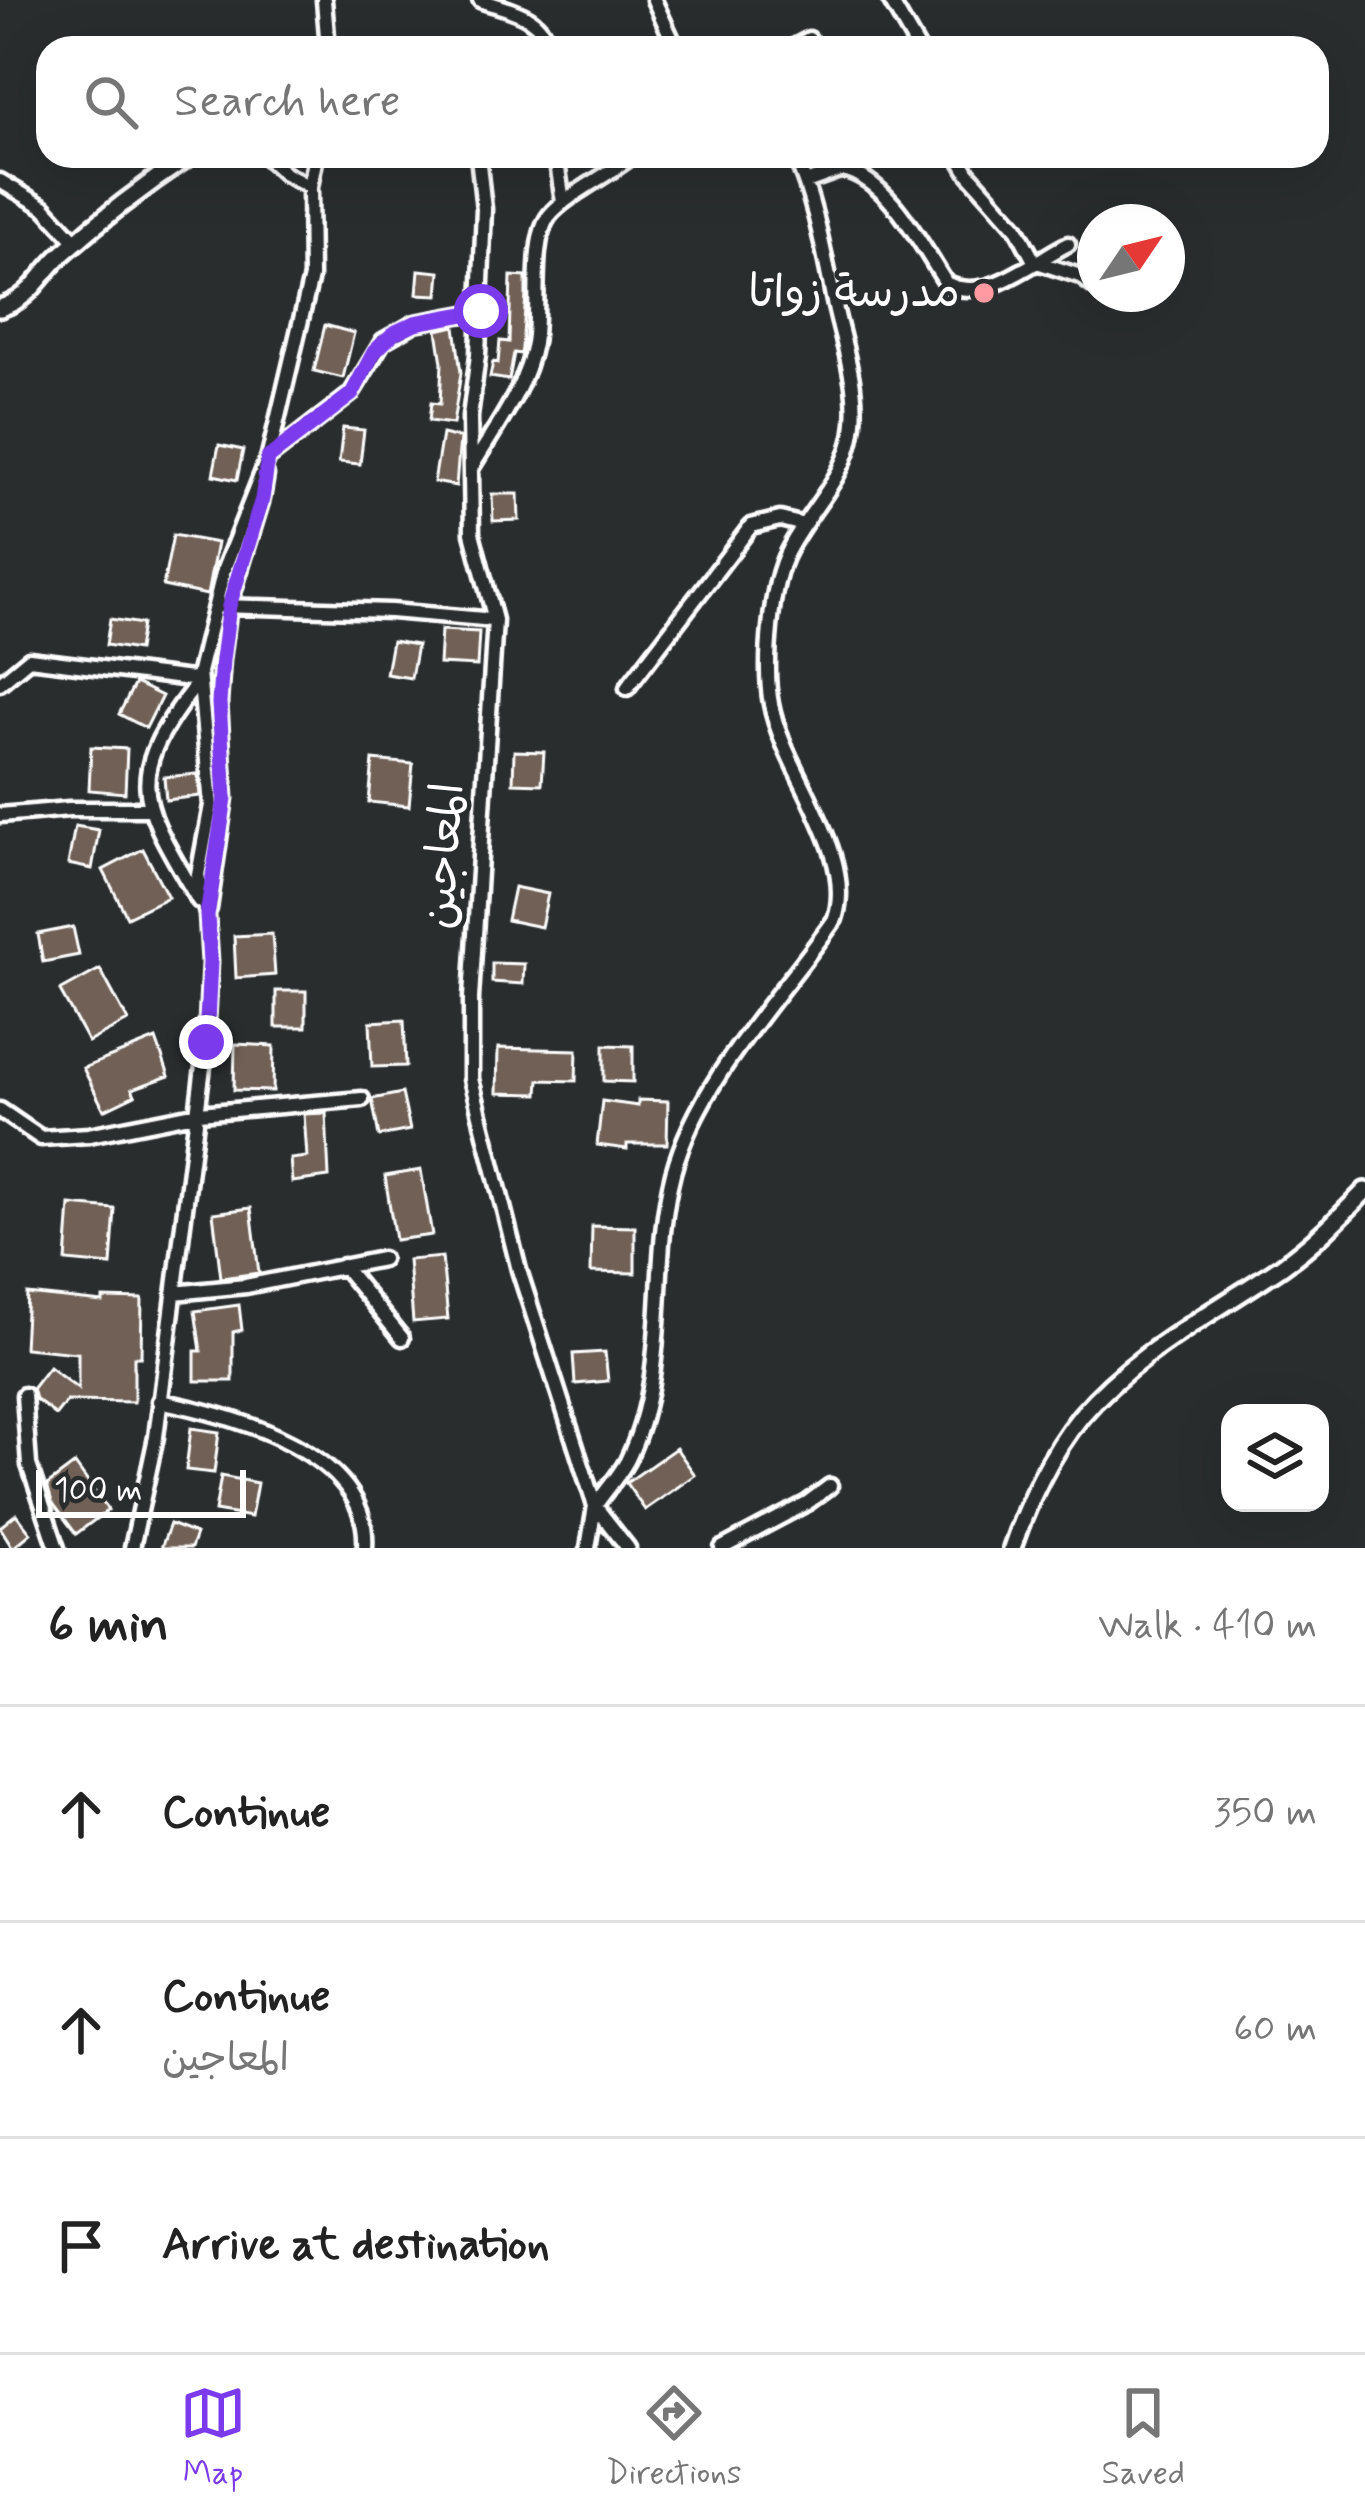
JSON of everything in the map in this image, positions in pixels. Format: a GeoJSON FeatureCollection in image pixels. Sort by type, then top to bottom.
{"type":"FeatureCollection","features":[{"type":"Feature","properties":{"kind":"street"},"geometry":{"type":"LineString","coordinates":[[325,0],[327,36]]}},
{"type":"Feature","properties":{"kind":"street"},"geometry":{"type":"LineString","coordinates":[[480,0],[531,18],[544,36]]}},
{"type":"Feature","properties":{"kind":"street"},"geometry":{"type":"LineString","coordinates":[[654,0],[670,36]]}},
{"type":"Feature","properties":{"kind":"street"},"geometry":{"type":"LineString","coordinates":[[890,0],[911,36]]}},
{"type":"Feature","properties":{"kind":"street"},"geometry":{"type":"LineString","coordinates":[[0,308],[33,291],[49,267],[76,242],[172,168]]}},
{"type":"Feature","properties":{"kind":"street"},"geometry":{"type":"LineString","coordinates":[[278,168],[310,188]]}},
{"type":"Feature","properties":{"kind":"street"},"geometry":{"type":"LineString","coordinates":[[132,1548],[150,1470],[199,1112],[210,962],[198,874],[211,805],[200,680],[262,499],[311,277],[314,168]]}},
{"type":"Feature","properties":{"kind":"street","name":"المعاجين"},"geometry":{"type":"LineString","coordinates":[[479,168],[484,208],[481,311],[470,417],[472,532],[495,620],[471,998],[471,1078],[519,1270],[595,1506],[588,1548]]}},
{"type":"Feature","properties":{"kind":"street"},"geometry":{"type":"LineString","coordinates":[[558,168],[563,202]]}},
{"type":"Feature","properties":{"kind":"street"},"geometry":{"type":"LineString","coordinates":[[472,469],[524,376],[534,344],[538,236],[563,202],[618,168]]}},
{"type":"Feature","properties":{"kind":"street"},"geometry":{"type":"LineString","coordinates":[[628,1548],[595,1506],[626,1462],[640,1423],[656,1336],[673,1176],[683,1143],[699,1109],[835,919],[840,904],[831,853],[770,703],[777,584],[785,555],[836,478],[851,443],[855,410],[822,232],[800,168]]}},
{"type":"Feature","properties":{"kind":"street"},"geometry":{"type":"LineString","coordinates":[[966,168],[1016,227],[1034,261],[1077,276]]}},
{"type":"Feature","properties":{"kind":"street"},"geometry":{"type":"LineString","coordinates":[[806,182],[842,169],[871,183],[891,203],[946,283],[958,290],[977,291],[1067,244]]}},
{"type":"Feature","properties":{"kind":"street"},"geometry":{"type":"LineString","coordinates":[[0,181],[44,207],[76,242]]}},
{"type":"Feature","properties":{"kind":"street"},"geometry":{"type":"LineString","coordinates":[[268,458],[352,394],[374,352],[394,333],[415,323],[481,311]]}},
{"type":"Feature","properties":{"kind":"street"},"geometry":{"type":"LineString","coordinates":[[627,688],[752,526],[780,519],[804,525]]}},
{"type":"Feature","properties":{"kind":"street"},"geometry":{"type":"LineString","coordinates":[[222,606],[391,610],[495,620]]}},
{"type":"Feature","properties":{"kind":"street"},"geometry":{"type":"LineString","coordinates":[[207,915],[224,814],[219,703],[222,606]]}},
{"type":"Feature","properties":{"kind":"street"},"geometry":{"type":"LineString","coordinates":[[0,683],[29,659],[200,680]]}},
{"type":"Feature","properties":{"kind":"street"},"geometry":{"type":"LineString","coordinates":[[200,680],[172,715],[144,779],[148,808],[207,915]]}},
{"type":"Feature","properties":{"kind":"street"},"geometry":{"type":"LineString","coordinates":[[0,815],[148,808]]}},
{"type":"Feature","properties":{"kind":"street"},"geometry":{"type":"LineString","coordinates":[[0,1110],[41,1138],[89,1136],[199,1112],[362,1100]]}},
{"type":"Feature","properties":{"kind":"street"},"geometry":{"type":"LineString","coordinates":[[1012,1548],[1039,1486],[1080,1418],[1095,1402],[1147,1356],[1322,1235],[1365,1192]]}},
{"type":"Feature","properties":{"kind":"street"},"geometry":{"type":"LineString","coordinates":[[174,1293],[246,1286],[382,1259]]}},
{"type":"Feature","properties":{"kind":"street"},"geometry":{"type":"LineString","coordinates":[[343,1266],[402,1338]]}},
{"type":"Feature","properties":{"kind":"street"},"geometry":{"type":"LineString","coordinates":[[24,1395],[28,1465],[57,1548]]}},
{"type":"Feature","properties":{"kind":"street"},"geometry":{"type":"LineString","coordinates":[[159,1401],[264,1427],[297,1447],[326,1469],[357,1505],[366,1532],[365,1548]]}},
{"type":"Feature","properties":{"kind":"street"},"geometry":{"type":"LineString","coordinates":[[722,1548],[830,1486]]}},
{"type":"Feature","properties":{"kind":"building"},"geometry":{"type":"Polygon","coordinates":[[[419,270],[440,272],[438,295],[417,294],[419,270]]]}},
{"type":"Feature","properties":{"kind":"building"},"geometry":{"type":"Polygon","coordinates":[[[511,276],[526,277],[526,295],[521,354],[514,353],[509,380],[490,377],[493,362],[498,363],[500,341],[509,342],[511,276]]]}},
{"type":"Feature","properties":{"kind":"building"},"geometry":{"type":"Polygon","coordinates":[[[325,325],[354,333],[343,378],[314,371],[325,325]]]}},
{"type":"Feature","properties":{"kind":"building"},"geometry":{"type":"Polygon","coordinates":[[[455,326],[461,373],[453,424],[429,421],[431,403],[440,404],[442,363],[437,330],[455,326]]]}},
{"type":"Feature","properties":{"kind":"building"},"geometry":{"type":"Polygon","coordinates":[[[343,428],[364,430],[360,464],[339,462],[343,428]]]}},
{"type":"Feature","properties":{"kind":"building"},"geometry":{"type":"Polygon","coordinates":[[[442,434],[460,438],[456,486],[434,482],[442,434]]]}},
{"type":"Feature","properties":{"kind":"building"},"geometry":{"type":"Polygon","coordinates":[[[219,445],[243,450],[237,480],[213,475],[219,445]]]}},
{"type":"Feature","properties":{"kind":"building"},"geometry":{"type":"Polygon","coordinates":[[[492,494],[518,494],[519,520],[493,521],[492,494]]]}},
{"type":"Feature","properties":{"kind":"building"},"geometry":{"type":"Polygon","coordinates":[[[173,535],[217,543],[207,595],[163,586],[173,535]]]}},
{"type":"Feature","properties":{"kind":"building"},"geometry":{"type":"Polygon","coordinates":[[[110,619],[142,624],[138,650],[106,645],[110,619]]]}},
{"type":"Feature","properties":{"kind":"building"},"geometry":{"type":"Polygon","coordinates":[[[441,630],[479,632],[477,666],[439,664],[441,630]]]}},
{"type":"Feature","properties":{"kind":"building"},"geometry":{"type":"Polygon","coordinates":[[[392,641],[417,645],[411,678],[386,674],[392,641]]]}},
{"type":"Feature","properties":{"kind":"building"},"geometry":{"type":"Polygon","coordinates":[[[135,683],[162,696],[146,728],[119,714],[135,683]]]}},
{"type":"Feature","properties":{"kind":"building"},"geometry":{"type":"Polygon","coordinates":[[[91,747],[127,749],[125,793],[89,790],[91,747]]]}},
{"type":"Feature","properties":{"kind":"building"},"geometry":{"type":"Polygon","coordinates":[[[514,751],[544,752],[542,784],[513,783],[514,751]]]}},
{"type":"Feature","properties":{"kind":"building"},"geometry":{"type":"Polygon","coordinates":[[[373,760],[413,764],[409,806],[369,802],[373,760]]]}},
{"type":"Feature","properties":{"kind":"building"},"geometry":{"type":"Polygon","coordinates":[[[198,774],[200,796],[166,800],[164,777],[198,774]]]}},
{"type":"Feature","properties":{"kind":"building"},"geometry":{"type":"Polygon","coordinates":[[[75,826],[99,830],[92,869],[68,864],[75,826]]]}},
{"type":"Feature","properties":{"kind":"building"},"geometry":{"type":"Polygon","coordinates":[[[143,849],[168,897],[127,917],[103,870],[143,849]]]}},
{"type":"Feature","properties":{"kind":"building"},"geometry":{"type":"Polygon","coordinates":[[[514,887],[548,894],[541,927],[507,920],[514,887]]]}},
{"type":"Feature","properties":{"kind":"building"},"geometry":{"type":"Polygon","coordinates":[[[73,927],[79,955],[43,962],[38,934],[73,927]]]}},
{"type":"Feature","properties":{"kind":"building"},"geometry":{"type":"Polygon","coordinates":[[[272,934],[275,975],[236,978],[234,936],[272,934]]]}},
{"type":"Feature","properties":{"kind":"building"},"geometry":{"type":"Polygon","coordinates":[[[492,963],[524,964],[523,984],[492,982],[492,963]]]}},
{"type":"Feature","properties":{"kind":"building"},"geometry":{"type":"Polygon","coordinates":[[[100,969],[128,1021],[88,1042],[60,991],[100,969]]]}},
{"type":"Feature","properties":{"kind":"building"},"geometry":{"type":"Polygon","coordinates":[[[276,991],[306,991],[306,1027],[276,1027],[276,991]]]}},
{"type":"Feature","properties":{"kind":"building"},"geometry":{"type":"Polygon","coordinates":[[[404,1020],[406,1066],[372,1067],[370,1022],[404,1020]]]}},
{"type":"Feature","properties":{"kind":"building"},"geometry":{"type":"Polygon","coordinates":[[[156,1039],[169,1076],[132,1089],[135,1095],[104,1110],[83,1068],[156,1039]]]}},
{"type":"Feature","properties":{"kind":"building"},"geometry":{"type":"Polygon","coordinates":[[[235,1044],[274,1046],[273,1091],[234,1090],[235,1044]]]}},
{"type":"Feature","properties":{"kind":"building"},"geometry":{"type":"Polygon","coordinates":[[[604,1045],[633,1046],[633,1082],[604,1081],[604,1045]]]}},
{"type":"Feature","properties":{"kind":"building"},"geometry":{"type":"Polygon","coordinates":[[[498,1048],[577,1050],[576,1081],[539,1080],[538,1094],[497,1093],[498,1048]]]}},
{"type":"Feature","properties":{"kind":"building"},"geometry":{"type":"Polygon","coordinates":[[[402,1093],[410,1130],[379,1136],[372,1099],[402,1093]]]}},
{"type":"Feature","properties":{"kind":"building"},"geometry":{"type":"Polygon","coordinates":[[[638,1100],[668,1101],[667,1144],[627,1144],[627,1149],[597,1145],[602,1101],[638,1106],[638,1100]]]}},
{"type":"Feature","properties":{"kind":"building"},"geometry":{"type":"Polygon","coordinates":[[[326,1113],[329,1177],[292,1182],[290,1159],[307,1157],[304,1114],[326,1113]]]}},
{"type":"Feature","properties":{"kind":"building"},"geometry":{"type":"Polygon","coordinates":[[[421,1170],[432,1235],[395,1240],[385,1176],[421,1170]]]}},
{"type":"Feature","properties":{"kind":"building"},"geometry":{"type":"Polygon","coordinates":[[[70,1205],[115,1209],[111,1265],[66,1261],[70,1205]]]}},
{"type":"Feature","properties":{"kind":"building"},"geometry":{"type":"Polygon","coordinates":[[[251,1208],[259,1273],[221,1278],[213,1213],[251,1208]]]}},
{"type":"Feature","properties":{"kind":"building"},"geometry":{"type":"Polygon","coordinates":[[[592,1226],[635,1227],[635,1273],[591,1272],[592,1226]]]}},
{"type":"Feature","properties":{"kind":"building"},"geometry":{"type":"Polygon","coordinates":[[[442,1257],[448,1319],[413,1322],[408,1260],[442,1257]]]}},
{"type":"Feature","properties":{"kind":"building"},"geometry":{"type":"Polygon","coordinates":[[[27,1294],[103,1302],[103,1298],[142,1299],[134,1402],[67,1401],[56,1415],[35,1399],[32,1389],[49,1367],[78,1389],[78,1353],[24,1348],[27,1294]]]}},
{"type":"Feature","properties":{"kind":"building"},"geometry":{"type":"Polygon","coordinates":[[[239,1305],[242,1330],[233,1332],[233,1381],[195,1381],[195,1351],[201,1351],[195,1311],[239,1305]]]}},
{"type":"Feature","properties":{"kind":"building"},"geometry":{"type":"Polygon","coordinates":[[[605,1352],[608,1381],[575,1384],[573,1354],[605,1352]]]}},
{"type":"Feature","properties":{"kind":"building"},"geometry":{"type":"Polygon","coordinates":[[[191,1428],[219,1432],[214,1473],[186,1470],[191,1428]]]}},
{"type":"Feature","properties":{"kind":"building"},"geometry":{"type":"Polygon","coordinates":[[[676,1448],[695,1475],[645,1510],[626,1483],[676,1448]]]}},
{"type":"Feature","properties":{"kind":"building"},"geometry":{"type":"Polygon","coordinates":[[[75,1464],[108,1510],[76,1534],[52,1502],[47,1485],[75,1464]]]}},
{"type":"Feature","properties":{"kind":"building"},"geometry":{"type":"Polygon","coordinates":[[[221,1476],[257,1483],[251,1517],[215,1511],[221,1476]]]}},
{"type":"Feature","properties":{"kind":"building"},"geometry":{"type":"Polygon","coordinates":[[[16,1514],[31,1533],[13,1548],[0,1527],[16,1514]]]}},
{"type":"Feature","properties":{"kind":"building"},"geometry":{"type":"Polygon","coordinates":[[[170,1524],[196,1534],[191,1548],[161,1548],[170,1524]]]}},
{"type":"Feature","properties":{"kind":"place","name":"مدرسة زواتا"},"geometry":{"type":"Point","coordinates":[984,293]}},
{"type":"Feature","properties":{"kind":"route"},"geometry":{"type":"LineString","coordinates":[[206,1042],[207,915],[225,798],[219,703],[222,660],[229,606],[262,499],[268,458],[352,394],[374,352],[394,333],[415,323],[481,311]]}}]}
